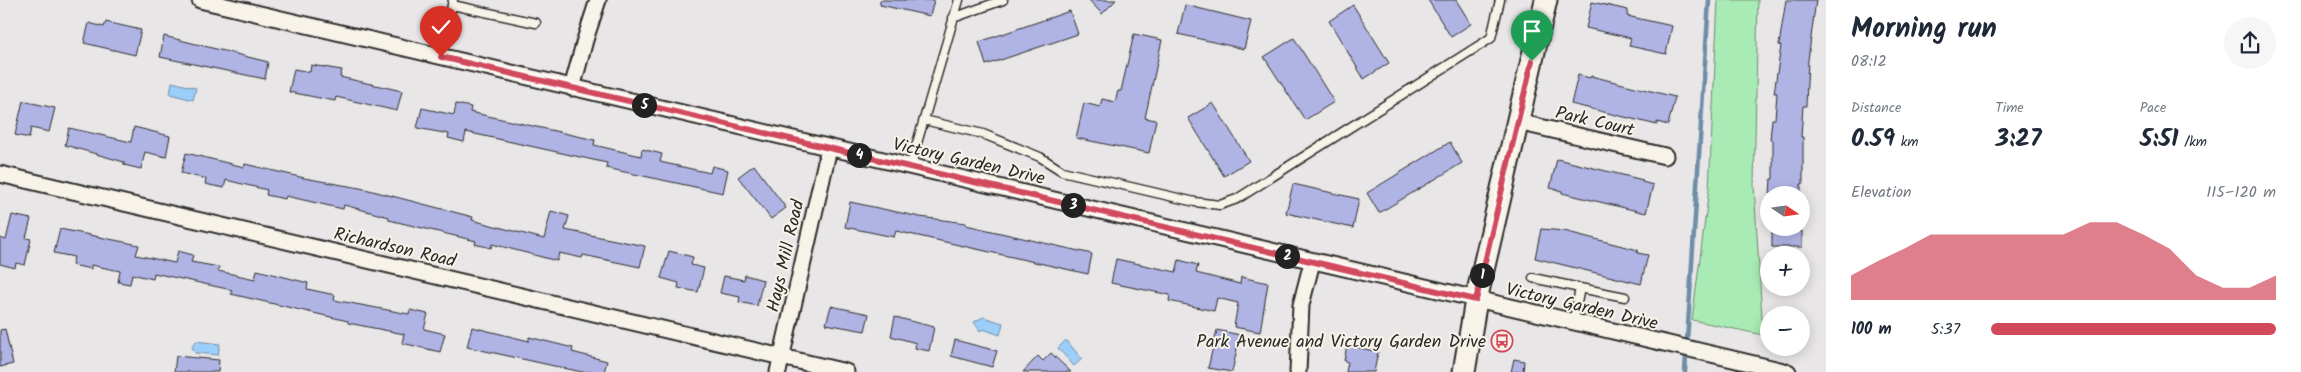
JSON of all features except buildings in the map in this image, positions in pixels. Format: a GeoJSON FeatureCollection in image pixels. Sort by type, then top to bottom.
{"type":"FeatureCollection","features":[{"type":"Feature","properties":{"kind":"main road"},"geometry":{"type":"LineString","coordinates":[[1464,372],[1476,300],[1546,0]]}},
{"type":"Feature","properties":{"kind":"street","name":"Victory Garden Drive"},"geometry":{"type":"LineString","coordinates":[[200,0],[1788,372]]}},
{"type":"Feature","properties":{"kind":"street"},"geometry":{"type":"LineString","coordinates":[[572,88],[598,0]]}},
{"type":"Feature","properties":{"kind":"street","name":"Park Court"},"geometry":{"type":"LineString","coordinates":[[1518,122],[1665,156]]}},
{"type":"Feature","properties":{"kind":"street","name":"Hays Mill Road"},"geometry":{"type":"LineString","coordinates":[[778,372],[829,148]]}},
{"type":"Feature","properties":{"kind":"street","name":"Richardson Road"},"geometry":{"type":"LineString","coordinates":[[0,174],[846,372]]}},
{"type":"Feature","properties":{"kind":"street"},"geometry":{"type":"LineString","coordinates":[[1298,372],[1301,304],[1312,262]]}},
{"type":"Feature","properties":{"kind":"lane"},"geometry":{"type":"LineString","coordinates":[[910,167],[959,0]]}},
{"type":"Feature","properties":{"kind":"lane"},"geometry":{"type":"LineString","coordinates":[[953,18],[1002,0]]}},
{"type":"Feature","properties":{"kind":"lane"},"geometry":{"type":"LineString","coordinates":[[924,120],[983,134],[1040,157],[1062,171],[1195,202],[1220,205],[1237,199],[1491,38],[1500,0]]}},
{"type":"Feature","properties":{"kind":"lane"},"geometry":{"type":"LineString","coordinates":[[441,57],[453,2],[536,23]]}},
{"type":"Feature","properties":{"kind":"lane"},"geometry":{"type":"LineString","coordinates":[[1533,278],[1624,297]]}},
{"type":"Feature","properties":{"kind":"lane"},"geometry":{"type":"LineString","coordinates":[[1573,322],[1580,288]]}},
{"type":"Feature","properties":{"kind":"green space"},"geometry":{"type":"Polygon","coordinates":[[[1718,0],[1758,0],[1754,185],[1761,306],[1760,334],[1692,320],[1709,189],[1718,0]]]}},
{"type":"Feature","properties":{"kind":"water"},"geometry":{"type":"Polygon","coordinates":[[[172,82],[196,88],[193,100],[170,94],[172,82]]]}},
{"type":"Feature","properties":{"kind":"water"},"geometry":{"type":"Polygon","coordinates":[[[983,317],[1003,323],[1000,335],[983,329],[980,331],[974,322],[983,317]]]}},
{"type":"Feature","properties":{"kind":"water"},"geometry":{"type":"Polygon","coordinates":[[[1066,340],[1082,359],[1074,366],[1058,348],[1066,340]]]}},
{"type":"Feature","properties":{"kind":"water"},"geometry":{"type":"Polygon","coordinates":[[[196,341],[220,344],[218,355],[195,353],[192,347],[196,341]]]}},
{"type":"Feature","properties":{"kind":"waterway"},"geometry":{"type":"LineString","coordinates":[[1685,372],[1709,0]]}},
{"type":"Feature","properties":{"kind":"place","name":"Park Avenue and Victory Garden Drive"},"geometry":{"type":"Point","coordinates":[1502,341]}},
{"type":"Feature","properties":{"kind":"route"},"geometry":{"type":"LineString","coordinates":[[441,57],[1476,300],[1532,61]]}}]}
